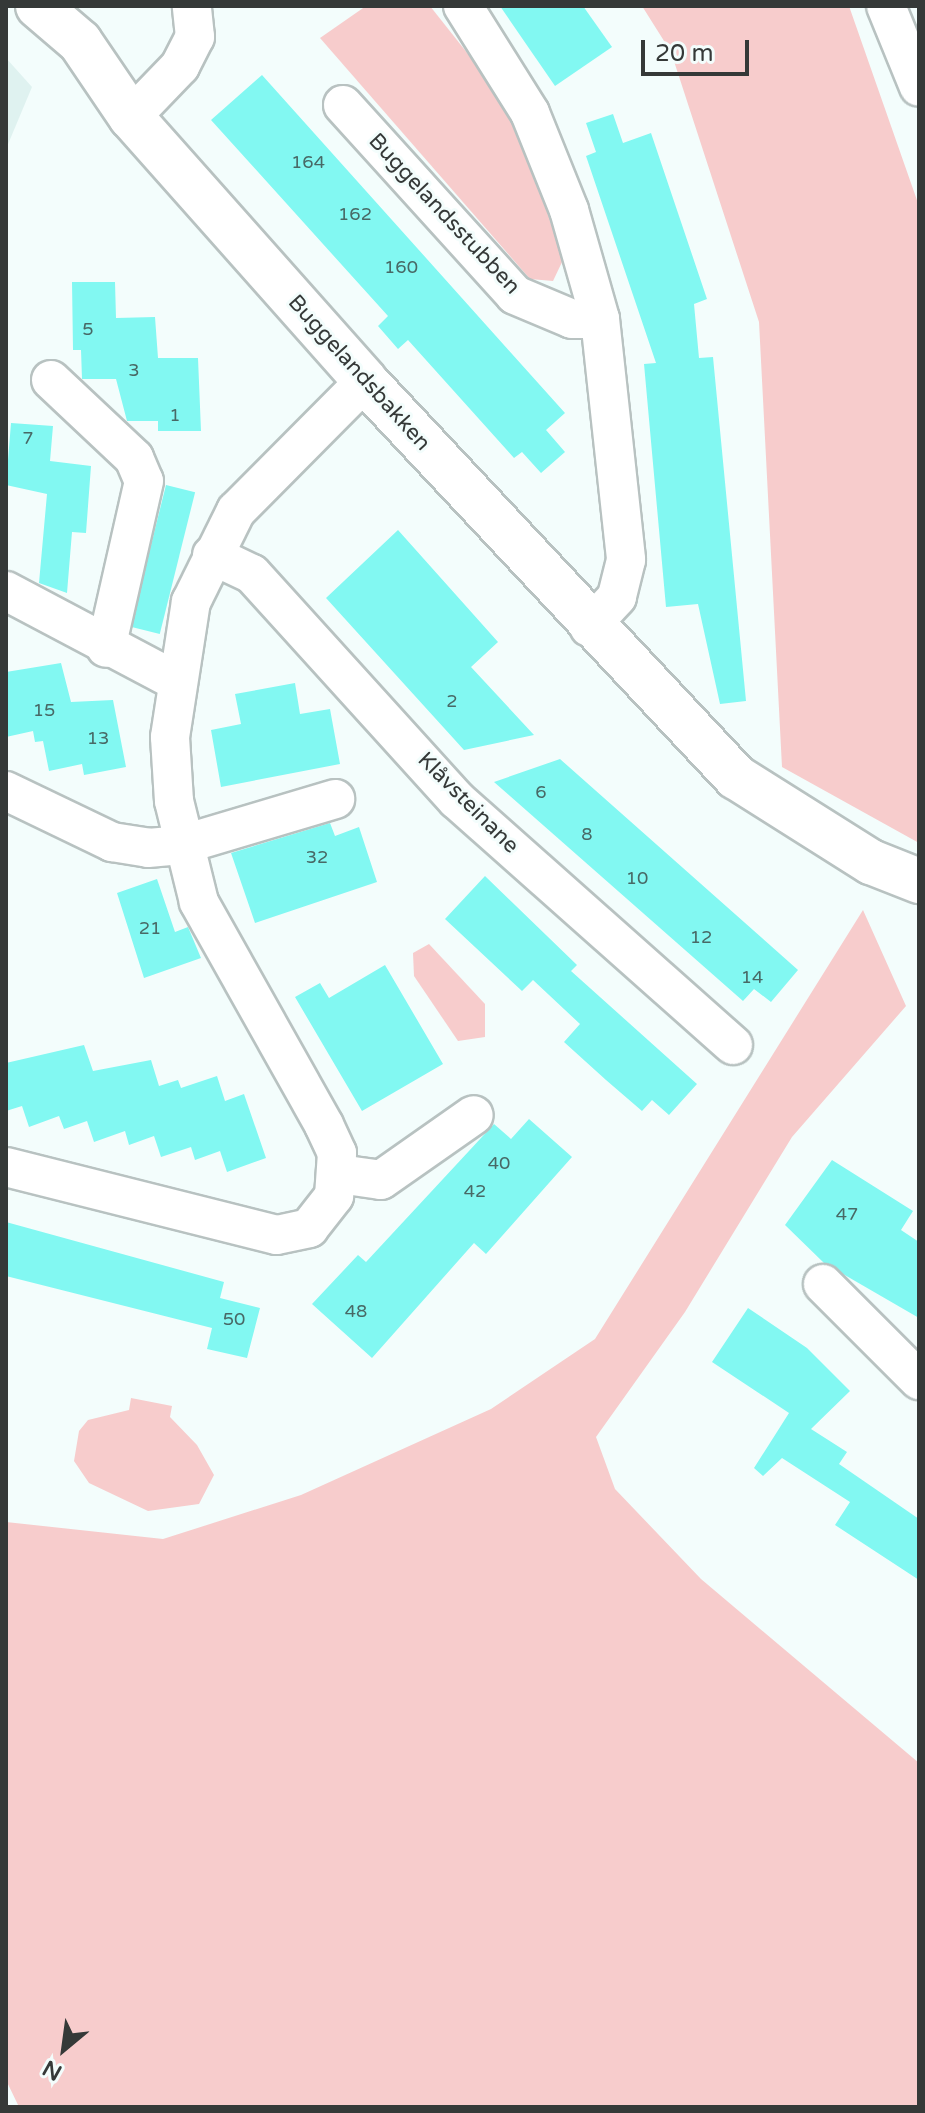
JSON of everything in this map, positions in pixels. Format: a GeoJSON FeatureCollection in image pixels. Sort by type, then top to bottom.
{"type":"FeatureCollection","features":[{"type":"Feature","properties":{"kind":"street","name":"Buggelandsbakken"},"geometry":{"type":"LineString","coordinates":[[25,6],[60,60],[131,117]]}},
{"type":"Feature","properties":{"kind":"street","name":"Buggelandsbakken"},"geometry":{"type":"LineString","coordinates":[[38,6],[80,42],[131,117],[365,381],[589,627],[736,777],[871,862],[919,881]]}},
{"type":"Feature","properties":{"kind":"street"},"geometry":{"type":"LineString","coordinates":[[131,117],[180,66],[195,37],[192,6]]}},
{"type":"Feature","properties":{"kind":"street"},"geometry":{"type":"LineString","coordinates":[[463,6],[530,113],[569,210],[600,319],[626,560],[617,597],[589,627]]}},
{"type":"Feature","properties":{"kind":"street"},"geometry":{"type":"LineString","coordinates":[[886,6],[919,87]]}},
{"type":"Feature","properties":{"kind":"street","name":"Buggelandsstubben"},"geometry":{"type":"LineString","coordinates":[[343,105],[515,295],[572,319],[600,319]]}},
{"type":"Feature","properties":{"kind":"street"},"geometry":{"type":"LineString","coordinates":[[51,380],[134,458],[144,481],[106,648]]}},
{"type":"Feature","properties":{"kind":"street"},"geometry":{"type":"LineString","coordinates":[[6,1167],[277,1235],[309,1228],[334,1196],[339,1174],[324,1125],[220,949],[181,845],[170,737],[174,680],[191,602],[212,555],[256,483],[365,381]]}},
{"type":"Feature","properties":{"kind":"street","name":"Klåvsteinane"},"geometry":{"type":"LineString","coordinates":[[212,555],[252,574],[457,800],[733,1045]]}},
{"type":"Feature","properties":{"kind":"street"},"geometry":{"type":"LineString","coordinates":[[6,591],[106,648],[174,680]]}},
{"type":"Feature","properties":{"kind":"street"},"geometry":{"type":"LineString","coordinates":[[6,791],[112,842],[181,845],[335,799]]}},
{"type":"Feature","properties":{"kind":"street"},"geometry":{"type":"LineString","coordinates":[[339,1174],[381,1180],[474,1115]]}},
{"type":"Feature","properties":{"kind":"street"},"geometry":{"type":"LineString","coordinates":[[823,1284],[919,1380]]}},
{"type":"Feature","properties":{"kind":"shaded area"},"geometry":{"type":"Polygon","coordinates":[[[366,6],[430,6],[514,112],[563,260],[553,281],[530,279],[320,38],[366,6]]]}},
{"type":"Feature","properties":{"kind":"shaded area"},"geometry":{"type":"Polygon","coordinates":[[[642,6],[849,6],[919,206],[919,843],[782,767],[759,322],[671,52],[642,6]]]}},
{"type":"Feature","properties":{"kind":"shaded area"},"geometry":{"type":"Polygon","coordinates":[[[6,58],[32,87],[6,149],[6,58]]]}},
{"type":"Feature","properties":{"kind":"shaded area"},"geometry":{"type":"Polygon","coordinates":[[[863,910],[906,1006],[792,1137],[685,1312],[596,1437],[615,1489],[701,1579],[919,1763],[919,2107],[19,2107],[6,2080],[6,1522],[163,1539],[301,1495],[491,1409],[595,1339],[863,910]]]}},
{"type":"Feature","properties":{"kind":"shaded area"},"geometry":{"type":"Polygon","coordinates":[[[429,944],[485,1004],[485,1037],[458,1041],[414,976],[413,953],[429,944]]]}},
{"type":"Feature","properties":{"kind":"shaded area"},"geometry":{"type":"Polygon","coordinates":[[[131,1398],[172,1406],[170,1417],[197,1445],[214,1475],[199,1504],[148,1511],[89,1483],[74,1461],[79,1431],[88,1420],[129,1410],[131,1398]]]}},
{"type":"Feature","properties":{"kind":"building"},"geometry":{"type":"Polygon","coordinates":[[[500,6],[583,6],[612,47],[555,86],[500,6]]]}},
{"type":"Feature","properties":{"kind":"building"},"geometry":{"type":"Polygon","coordinates":[[[262,75],[565,413],[546,430],[565,452],[541,473],[522,452],[514,458],[408,340],[398,349],[378,326],[388,316],[211,120],[262,75]]]}},
{"type":"Feature","properties":{"kind":"building"},"geometry":{"type":"Polygon","coordinates":[[[613,114],[623,143],[651,133],[707,299],[694,304],[699,358],[713,357],[746,701],[720,704],[698,604],[666,607],[644,364],[656,363],[586,156],[596,152],[586,123],[613,114]]]}},
{"type":"Feature","properties":{"kind":"building"},"geometry":{"type":"Polygon","coordinates":[[[72,282],[115,282],[116,318],[155,317],[158,358],[198,358],[201,431],[158,431],[158,421],[127,421],[116,379],[82,379],[81,350],[73,350],[72,282]]]}},
{"type":"Feature","properties":{"kind":"building"},"geometry":{"type":"Polygon","coordinates":[[[11,423],[53,426],[50,461],[91,466],[86,533],[72,532],[67,593],[39,583],[47,494],[6,485],[11,423]]]}},
{"type":"Feature","properties":{"kind":"building"},"geometry":{"type":"Polygon","coordinates":[[[166,485],[195,492],[160,634],[131,627],[166,485]]]}},
{"type":"Feature","properties":{"kind":"building"},"geometry":{"type":"Polygon","coordinates":[[[398,530],[498,642],[471,667],[534,735],[464,750],[326,598],[398,530]]]}},
{"type":"Feature","properties":{"kind":"building"},"geometry":{"type":"Polygon","coordinates":[[[61,663],[71,702],[113,700],[126,767],[84,775],[82,764],[49,771],[43,741],[35,742],[33,731],[6,737],[6,672],[61,663]]]}},
{"type":"Feature","properties":{"kind":"building"},"geometry":{"type":"Polygon","coordinates":[[[295,683],[300,714],[330,709],[340,764],[221,787],[211,730],[241,724],[235,694],[295,683]]]}},
{"type":"Feature","properties":{"kind":"building"},"geometry":{"type":"Polygon","coordinates":[[[560,759],[798,970],[771,1002],[754,989],[743,1001],[494,782],[560,759]]]}},
{"type":"Feature","properties":{"kind":"building"},"geometry":{"type":"Polygon","coordinates":[[[330,823],[335,836],[359,827],[377,882],[255,923],[231,853],[330,823]]]}},
{"type":"Feature","properties":{"kind":"building"},"geometry":{"type":"Polygon","coordinates":[[[485,876],[577,965],[571,971],[697,1084],[669,1115],[652,1100],[642,1111],[606,1080],[564,1042],[580,1024],[533,980],[522,991],[445,919],[485,876]]]}},
{"type":"Feature","properties":{"kind":"building"},"geometry":{"type":"Polygon","coordinates":[[[157,879],[175,932],[188,927],[201,958],[144,978],[117,893],[157,879]]]}},
{"type":"Feature","properties":{"kind":"building"},"geometry":{"type":"Polygon","coordinates":[[[385,965],[443,1064],[362,1111],[295,997],[320,983],[329,998],[385,965]]]}},
{"type":"Feature","properties":{"kind":"building"},"geometry":{"type":"Polygon","coordinates":[[[84,1045],[93,1071],[151,1060],[159,1086],[178,1080],[181,1088],[217,1076],[225,1101],[244,1094],[266,1158],[227,1172],[220,1151],[195,1160],[191,1147],[161,1157],[154,1136],[129,1145],[125,1131],[94,1142],[87,1121],[64,1129],[59,1116],[29,1127],[22,1106],[6,1111],[6,1063],[84,1045]]]}},
{"type":"Feature","properties":{"kind":"building"},"geometry":{"type":"Polygon","coordinates":[[[529,1119],[572,1157],[486,1254],[474,1243],[372,1358],[312,1304],[358,1255],[366,1262],[494,1124],[511,1139],[529,1119]]]}},
{"type":"Feature","properties":{"kind":"building"},"geometry":{"type":"Polygon","coordinates":[[[832,1160],[913,1211],[901,1230],[919,1242],[919,1318],[824,1263],[785,1225],[832,1160]]]}},
{"type":"Feature","properties":{"kind":"building"},"geometry":{"type":"Polygon","coordinates":[[[6,1222],[224,1282],[220,1298],[260,1308],[247,1358],[207,1349],[212,1328],[6,1276],[6,1222]]]}},
{"type":"Feature","properties":{"kind":"building"},"geometry":{"type":"Polygon","coordinates":[[[748,1308],[807,1348],[850,1391],[811,1429],[847,1452],[839,1464],[919,1519],[919,1580],[835,1525],[850,1502],[782,1458],[763,1476],[754,1468],[789,1413],[712,1362],[748,1308]]]}}]}
